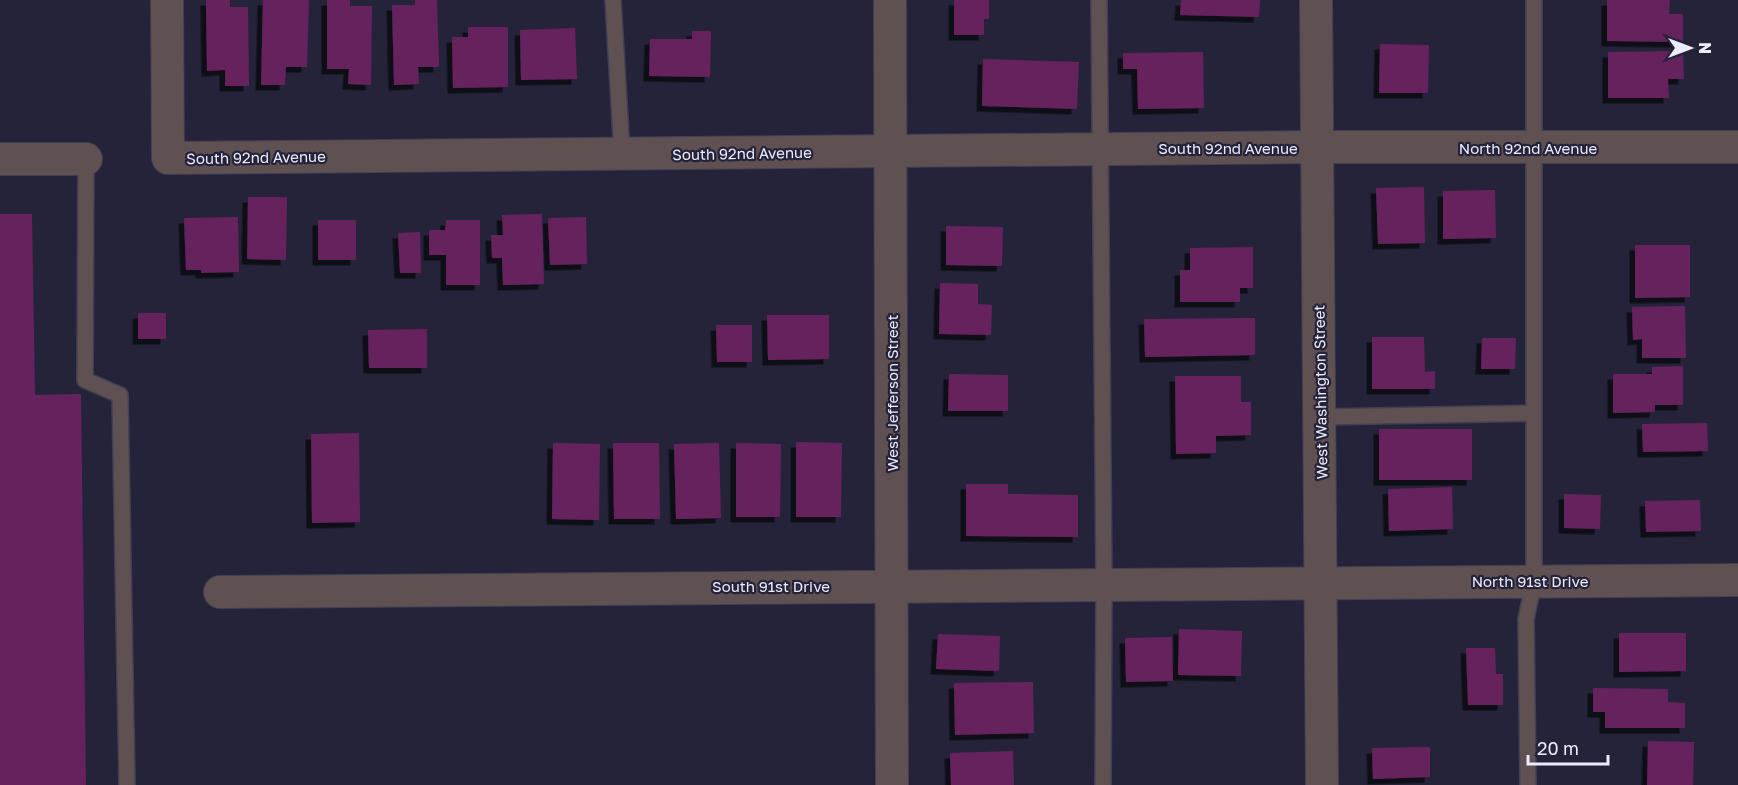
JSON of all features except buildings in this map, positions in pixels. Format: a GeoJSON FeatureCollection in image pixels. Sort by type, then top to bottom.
{"type":"FeatureCollection","features":[{"type":"Feature","properties":{"kind":"street","name":"South 92nd Avenue"},"geometry":{"type":"LineString","coordinates":[[167,0],[168,158],[1317,147]]}},
{"type":"Feature","properties":{"kind":"street","name":"West Jefferson Street"},"geometry":{"type":"LineString","coordinates":[[890,0],[892,785]]}},
{"type":"Feature","properties":{"kind":"street","name":"West Washington Street"},"geometry":{"type":"LineString","coordinates":[[1316,0],[1322,785]]}},
{"type":"Feature","properties":{"kind":"street","name":"North 92nd Avenue"},"geometry":{"type":"LineString","coordinates":[[1317,147],[1738,147]]}},
{"type":"Feature","properties":{"kind":"street"},"geometry":{"type":"LineString","coordinates":[[0,159],[86,159]]}},
{"type":"Feature","properties":{"kind":"street","name":"North 91st Drive"},"geometry":{"type":"LineString","coordinates":[[1321,583],[1738,580]]}},
{"type":"Feature","properties":{"kind":"street","name":"South 91st Drive"},"geometry":{"type":"LineString","coordinates":[[220,592],[1321,583]]}},
{"type":"Feature","properties":{"kind":"lane"},"geometry":{"type":"LineString","coordinates":[[613,0],[622,154]]}},
{"type":"Feature","properties":{"kind":"lane"},"geometry":{"type":"LineString","coordinates":[[1099,0],[1104,584],[1103,785]]}},
{"type":"Feature","properties":{"kind":"lane"},"geometry":{"type":"LineString","coordinates":[[1528,785],[1526,619],[1534,581],[1534,0]]}},
{"type":"Feature","properties":{"kind":"lane"},"geometry":{"type":"LineString","coordinates":[[86,159],[85,380],[120,395],[127,785]]}},
{"type":"Feature","properties":{"kind":"lane"},"geometry":{"type":"LineString","coordinates":[[1320,417],[1534,413]]}}]}
